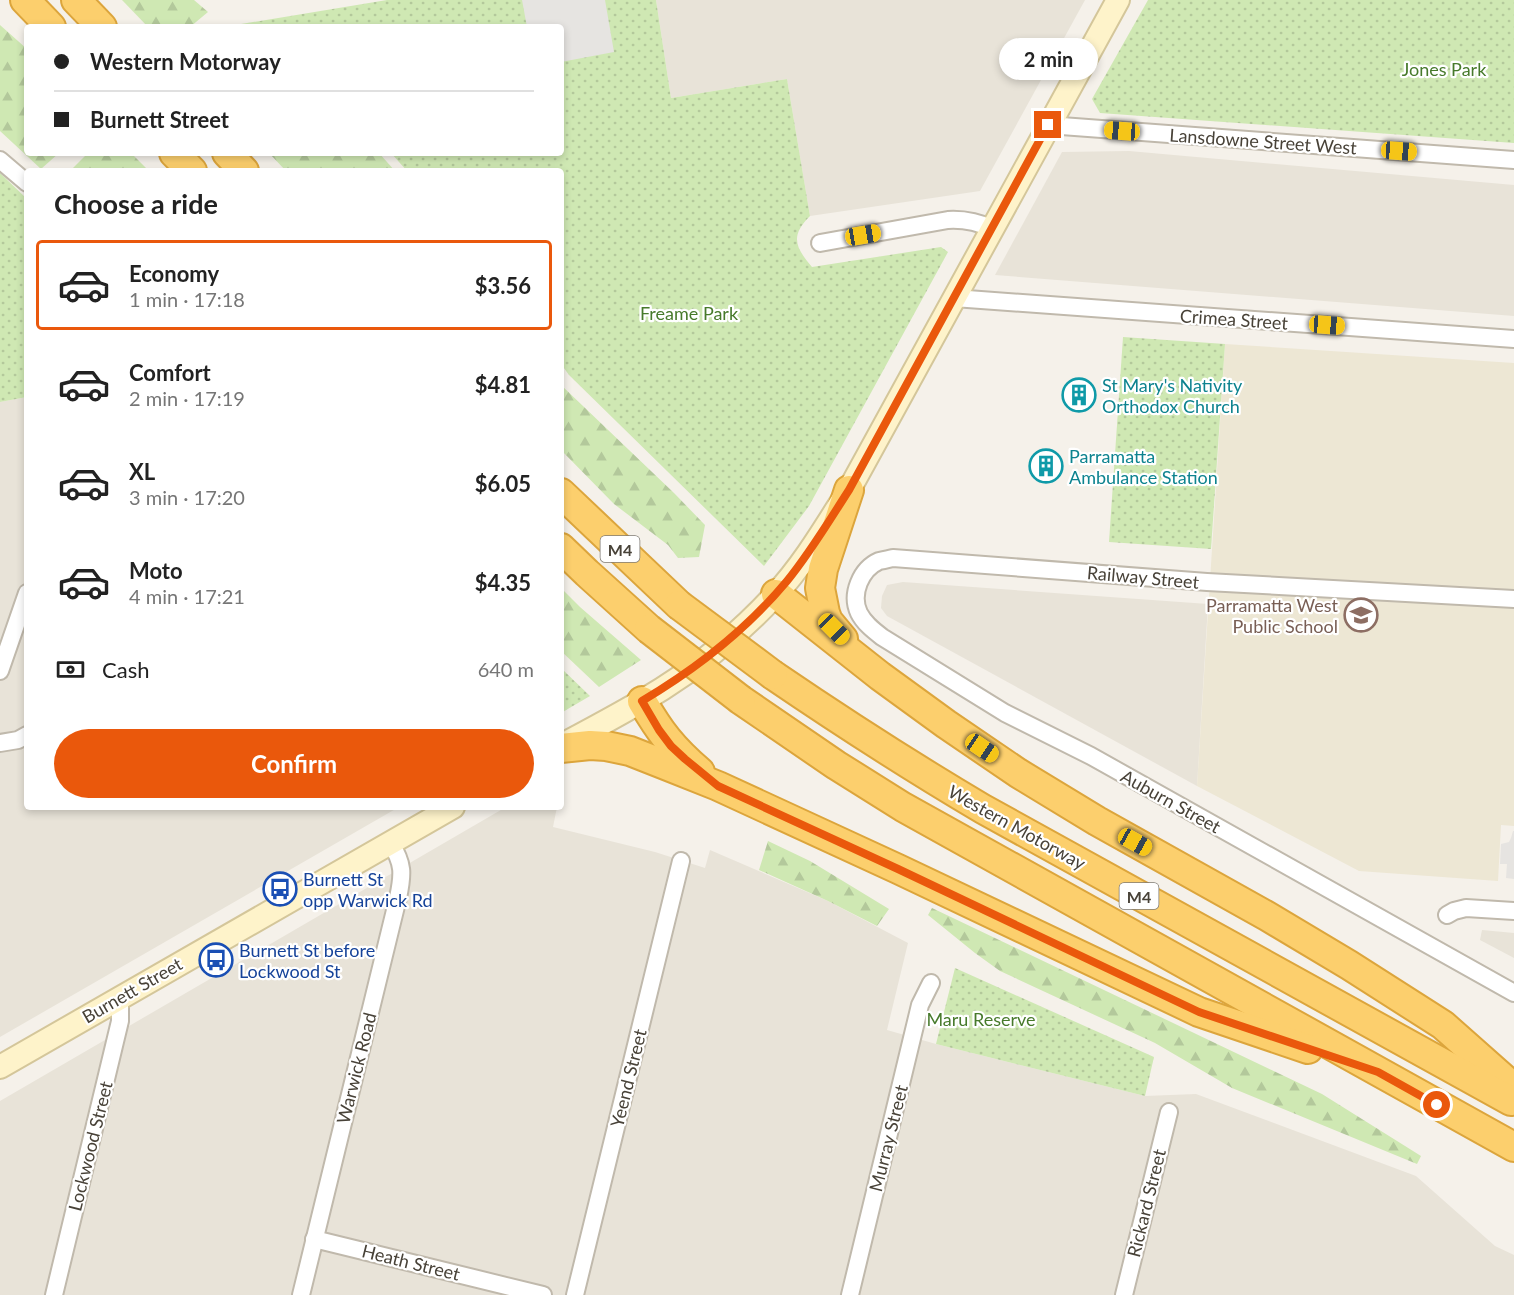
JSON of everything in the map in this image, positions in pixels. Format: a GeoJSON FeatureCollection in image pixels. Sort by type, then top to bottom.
{"type":"FeatureCollection","features":[{"type":"Feature","properties":{"kind":"highway"},"geometry":{"type":"LineString","coordinates":[[25,0],[48,24]]}},
{"type":"Feature","properties":{"kind":"highway"},"geometry":{"type":"LineString","coordinates":[[76,0],[99,24]]}},
{"type":"Feature","properties":{"kind":"highway"},"geometry":{"type":"LineString","coordinates":[[177,156],[189,168]]}},
{"type":"Feature","properties":{"kind":"highway"},"geometry":{"type":"LineString","coordinates":[[229,156],[241,168]]}},
{"type":"Feature","properties":{"kind":"highway"},"geometry":{"type":"LineString","coordinates":[[849,490],[823,569],[820,588],[825,614],[834,629],[880,676]]}},
{"type":"Feature","properties":{"kind":"highway","name":"Western Motorway"},"geometry":{"type":"LineString","coordinates":[[564,496],[679,605],[772,675],[883,749],[984,809],[1514,1102]]}},
{"type":"Feature","properties":{"kind":"highway","name":"M4"},"geometry":{"type":"LineString","coordinates":[[564,551],[649,628],[741,700],[836,765],[903,807],[1514,1147]]}},
{"type":"Feature","properties":{"kind":"highway"},"geometry":{"type":"LineString","coordinates":[[776,594],[880,676],[1028,779],[1349,965],[1443,1025],[1514,1088]]}},
{"type":"Feature","properties":{"kind":"highway","name":"M4"},"geometry":{"type":"LineString","coordinates":[[642,701],[671,746],[718,786]]}},
{"type":"Feature","properties":{"kind":"highway","name":"M4"},"geometry":{"type":"LineString","coordinates":[[564,747],[590,745],[630,751],[718,786],[1199,1012],[1378,1072]]}},
{"type":"Feature","properties":{"kind":"main road"},"geometry":{"type":"LineString","coordinates":[[564,745],[642,701],[709,656],[736,633],[789,579],[849,490],[1118,0]]}},
{"type":"Feature","properties":{"kind":"main road","name":"Burnett Street"},"geometry":{"type":"LineString","coordinates":[[0,1067],[448,810]]}},
{"type":"Feature","properties":{"kind":"street","name":"Lansdowne Street West"},"geometry":{"type":"LineString","coordinates":[[1048,125],[1514,160]]}},
{"type":"Feature","properties":{"kind":"street"},"geometry":{"type":"LineString","coordinates":[[0,160],[24,180]]}},
{"type":"Feature","properties":{"kind":"street"},"geometry":{"type":"LineString","coordinates":[[820,243],[960,219],[977,222],[993,229]]}},
{"type":"Feature","properties":{"kind":"street","name":"Crimea Street"},"geometry":{"type":"LineString","coordinates":[[954,298],[1514,339]]}},
{"type":"Feature","properties":{"kind":"street","name":"Railway Street"},"geometry":{"type":"LineString","coordinates":[[857,588],[865,572],[873,565],[893,558],[1207,582],[1514,599]]}},
{"type":"Feature","properties":{"kind":"street","name":"Auburn Street"},"geometry":{"type":"LineString","coordinates":[[857,588],[859,613],[865,622],[882,637],[1005,713],[1091,756],[1514,993]]}},
{"type":"Feature","properties":{"kind":"street"},"geometry":{"type":"LineString","coordinates":[[0,671],[24,602]]}},
{"type":"Feature","properties":{"kind":"street"},"geometry":{"type":"LineString","coordinates":[[0,743],[24,737]]}},
{"type":"Feature","properties":{"kind":"street","name":"Warwick Road"},"geometry":{"type":"LineString","coordinates":[[301,1295],[400,886],[400,859],[390,842]]}},
{"type":"Feature","properties":{"kind":"street","name":"Yeend Street"},"geometry":{"type":"LineString","coordinates":[[575,1295],[681,861]]}},
{"type":"Feature","properties":{"kind":"street"},"geometry":{"type":"LineString","coordinates":[[1447,915],[1454,910],[1466,908],[1514,911]]}},
{"type":"Feature","properties":{"kind":"street","name":"Murray Street"},"geometry":{"type":"LineString","coordinates":[[850,1295],[920,1005],[931,983]]}},
{"type":"Feature","properties":{"kind":"street","name":"Lockwood Street"},"geometry":{"type":"LineString","coordinates":[[54,1295],[120,1021],[120,998]]}},
{"type":"Feature","properties":{"kind":"street","name":"Rickard Street"},"geometry":{"type":"LineString","coordinates":[[1124,1295],[1169,1112]]}},
{"type":"Feature","properties":{"kind":"street","name":"Heath Street"},"geometry":{"type":"LineString","coordinates":[[314,1239],[543,1295]]}},
{"type":"Feature","properties":{"kind":"shaded area"},"geometry":{"type":"Polygon","coordinates":[[[522,0],[605,0],[614,52],[564,61],[564,24],[526,24],[522,0]]]}},
{"type":"Feature","properties":{"kind":"shaded area"},"geometry":{"type":"Polygon","coordinates":[[[656,0],[1085,0],[980,191],[810,216],[787,79],[671,98],[656,0]]]}},
{"type":"Feature","properties":{"kind":"shaded area"},"geometry":{"type":"Polygon","coordinates":[[[1129,151],[1514,185],[1514,316],[995,275],[1062,152],[1129,151]]]}},
{"type":"Feature","properties":{"kind":"shaded area","name":"Parramatta West Public School"},"geometry":{"type":"Polygon","coordinates":[[[1225,344],[1514,363],[1514,826],[1501,825],[1498,881],[1359,871],[1197,786],[1225,344]]]}},
{"type":"Feature","properties":{"kind":"shaded area"},"geometry":{"type":"Polygon","coordinates":[[[24,398],[24,810],[394,810],[0,1037],[0,402],[24,398]]]}},
{"type":"Feature","properties":{"kind":"shaded area"},"geometry":{"type":"Polygon","coordinates":[[[903,582],[1208,604],[1197,786],[887,616],[881,608],[882,596],[887,585],[903,582]]]}},
{"type":"Feature","properties":{"kind":"shaded area"},"geometry":{"type":"Polygon","coordinates":[[[501,810],[556,810],[553,827],[655,852],[705,868],[710,850],[828,901],[908,943],[887,1030],[1145,1096],[1196,1094],[1416,1176],[1495,1246],[1514,1255],[1514,1295],[0,1295],[0,1101],[501,810]]]}},
{"type":"Feature","properties":{"kind":"shaded area"},"geometry":{"type":"Polygon","coordinates":[[[1513,831],[1514,879],[1506,878],[1507,864],[1500,864],[1501,844],[1509,842],[1513,831]]]}},
{"type":"Feature","properties":{"kind":"shaded area"},"geometry":{"type":"Polygon","coordinates":[[[1482,930],[1514,933],[1514,958],[1480,940],[1482,930]]]}},
{"type":"Feature","properties":{"kind":"green space"},"geometry":{"type":"Polygon","coordinates":[[[122,0],[194,0],[208,12],[194,24],[145,24],[122,0]]]}},
{"type":"Feature","properties":{"kind":"green space","name":"Freame Park"},"geometry":{"type":"Polygon","coordinates":[[[387,0],[656,0],[671,98],[787,79],[810,216],[799,230],[797,242],[812,267],[941,247],[948,252],[809,506],[764,566],[564,368],[564,168],[404,168],[394,156],[564,156],[564,24],[241,24],[387,0]]]}},
{"type":"Feature","properties":{"kind":"green space","name":"Jones Park"},"geometry":{"type":"Polygon","coordinates":[[[1148,0],[1514,0],[1514,143],[1100,113],[1092,99],[1148,0]]]}},
{"type":"Feature","properties":{"kind":"green space"},"geometry":{"type":"Polygon","coordinates":[[[0,25],[24,46],[24,153],[0,131],[0,25]]]}},
{"type":"Feature","properties":{"kind":"green space"},"geometry":{"type":"Polygon","coordinates":[[[27,156],[56,156],[42,168],[27,156]]]}},
{"type":"Feature","properties":{"kind":"green space"},"geometry":{"type":"Polygon","coordinates":[[[85,156],[134,156],[146,168],[73,168],[85,156]]]}},
{"type":"Feature","properties":{"kind":"green space"},"geometry":{"type":"Polygon","coordinates":[[[272,156],[382,156],[392,168],[283,168],[272,156]]]}},
{"type":"Feature","properties":{"kind":"green space"},"geometry":{"type":"Polygon","coordinates":[[[0,173],[24,196],[24,398],[0,402],[0,173]]]}},
{"type":"Feature","properties":{"kind":"green space"},"geometry":{"type":"Polygon","coordinates":[[[1123,337],[1225,344],[1211,549],[1109,542],[1123,337]]]}},
{"type":"Feature","properties":{"kind":"green space"},"geometry":{"type":"Polygon","coordinates":[[[564,388],[705,525],[699,557],[678,558],[668,545],[614,504],[564,453],[564,388]]]}},
{"type":"Feature","properties":{"kind":"green space"},"geometry":{"type":"Polygon","coordinates":[[[564,591],[641,660],[599,687],[564,654],[564,591]]]}},
{"type":"Feature","properties":{"kind":"green space"},"geometry":{"type":"Polygon","coordinates":[[[564,671],[590,696],[564,711],[564,671]]]}},
{"type":"Feature","properties":{"kind":"green space"},"geometry":{"type":"Polygon","coordinates":[[[768,841],[810,861],[889,909],[877,926],[759,870],[768,841]]]}},
{"type":"Feature","properties":{"kind":"green space"},"geometry":{"type":"Polygon","coordinates":[[[932,908],[1322,1094],[1421,1156],[1417,1164],[1232,1088],[1155,1043],[1000,971],[928,915],[932,908]]]}},
{"type":"Feature","properties":{"kind":"green space","name":"Maru Reserve"},"geometry":{"type":"Polygon","coordinates":[[[955,968],[1154,1057],[1145,1096],[936,1044],[955,968]]]}},
{"type":"Feature","properties":{"kind":"place","name":"St Mary's Nativity Orthodox Church"},"geometry":{"type":"Point","coordinates":[1079,395]}},
{"type":"Feature","properties":{"kind":"place","name":"Parramatta Ambulance Station"},"geometry":{"type":"Point","coordinates":[1046,466]}},
{"type":"Feature","properties":{"kind":"place","name":"Parramatta West Public School"},"geometry":{"type":"Point","coordinates":[1361,615]}},
{"type":"Feature","properties":{"kind":"place","name":"Burnett St opp Warwick Rd"},"geometry":{"type":"Point","coordinates":[280,889]}},
{"type":"Feature","properties":{"kind":"place","name":"Burnett St before Lockwood St"},"geometry":{"type":"Point","coordinates":[216,960]}},
{"type":"Feature","properties":{"kind":"route"},"geometry":{"type":"LineString","coordinates":[[1048,125],[849,490],[818,538],[789,579],[736,633],[709,656],[642,701],[671,746],[718,786],[1199,1012],[1378,1072],[1437,1105]]}}]}
